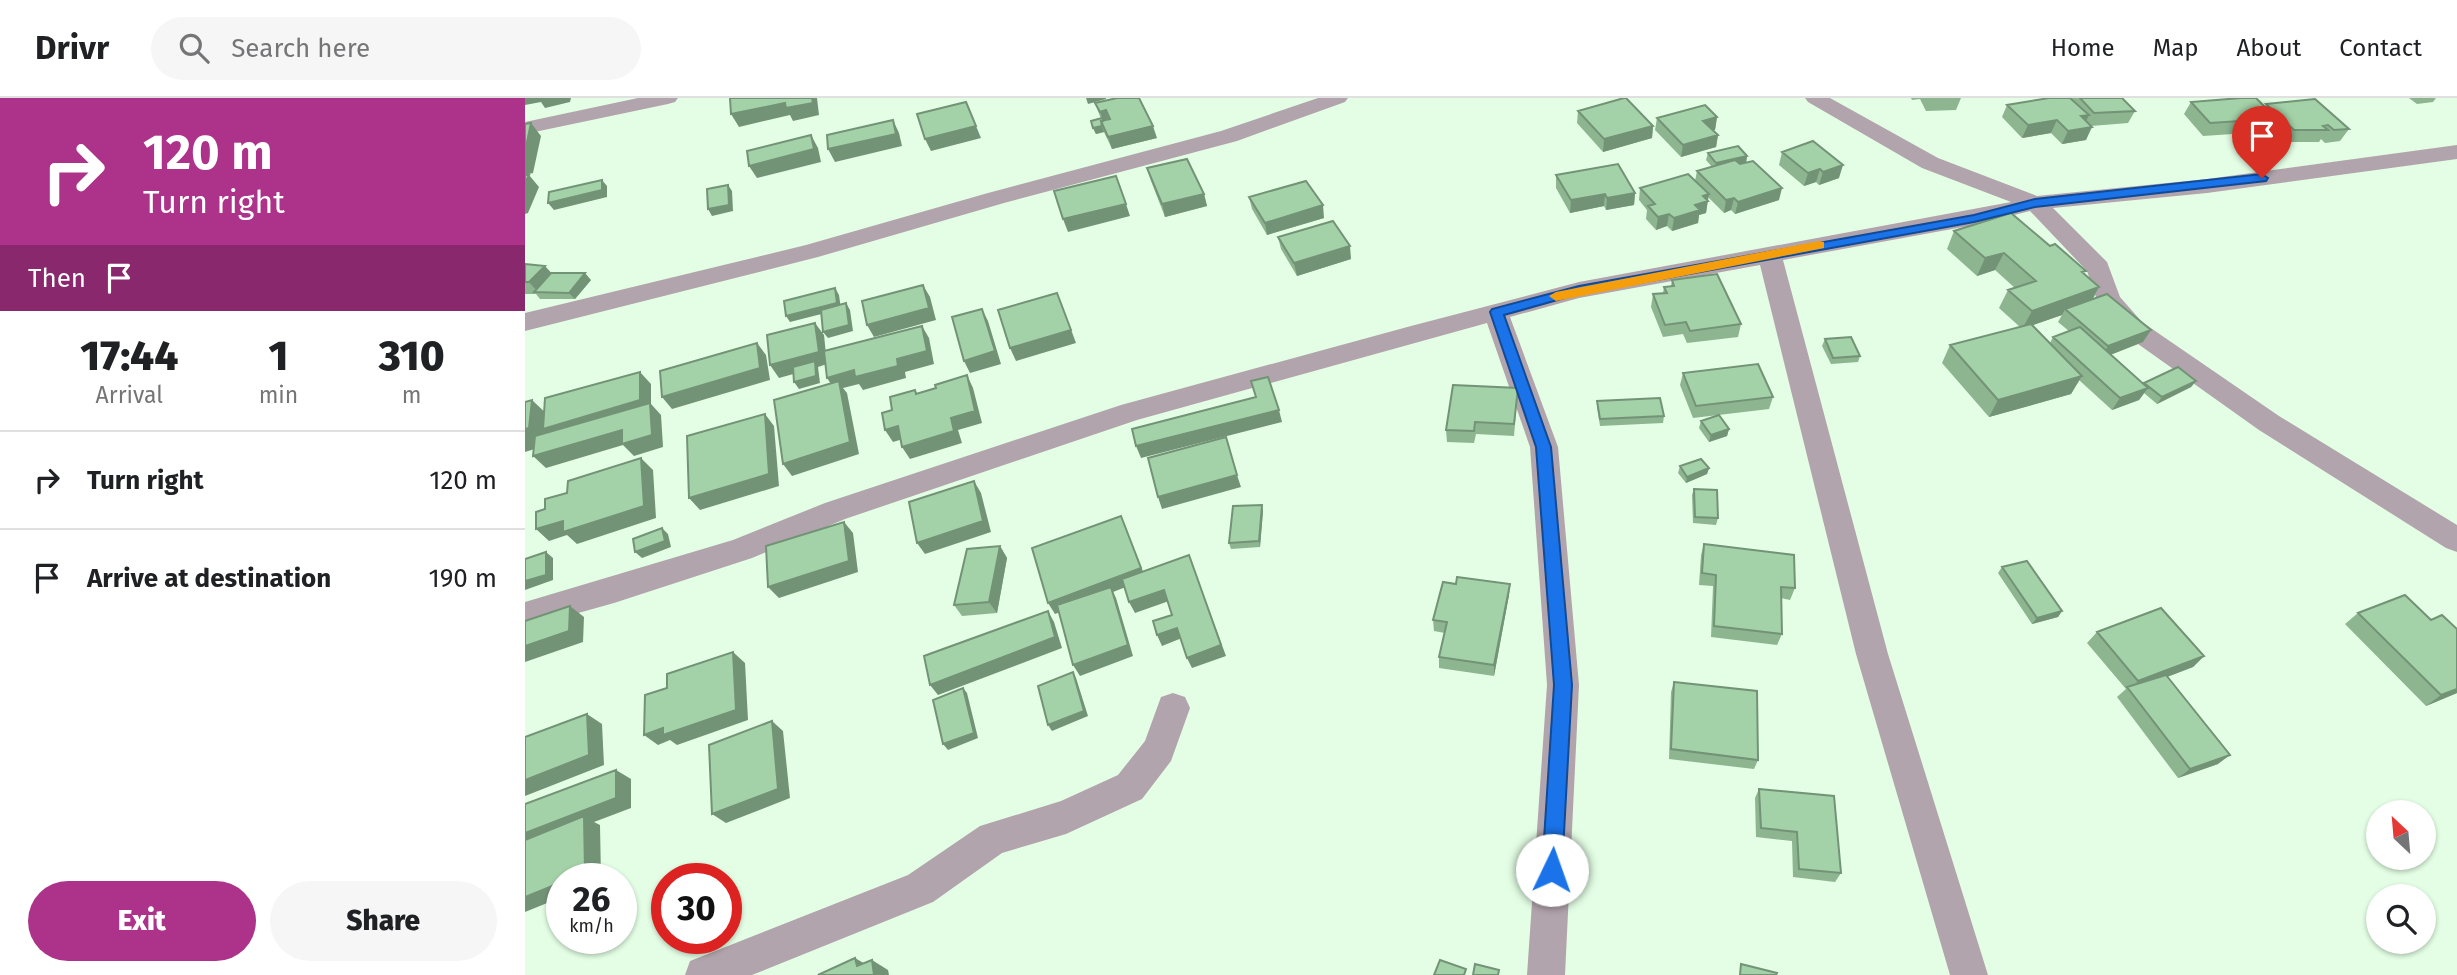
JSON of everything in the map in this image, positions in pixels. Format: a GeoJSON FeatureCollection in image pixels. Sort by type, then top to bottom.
{"type":"FeatureCollection","features":[{"type":"Feature","properties":{"kind":"street"},"geometry":{"type":"LineString","coordinates":[[525,128],[668,98]]}},
{"type":"Feature","properties":{"kind":"street"},"geometry":{"type":"LineString","coordinates":[[525,322],[810,253],[996,198],[1229,136],[1338,98]]}},
{"type":"Feature","properties":{"kind":"street"},"geometry":{"type":"LineString","coordinates":[[1815,98],[1930,163],[2035,203],[2098,268],[2109,300],[2133,328],[2269,423],[2457,540]]}},
{"type":"Feature","properties":{"kind":"street"},"geometry":{"type":"LineString","coordinates":[[525,615],[741,549],[835,511],[1131,412],[1579,290],[1974,218],[2035,203],[2207,186],[2457,152]]}},
{"type":"Feature","properties":{"kind":"street"},"geometry":{"type":"LineString","coordinates":[[1769,254],[1872,654],[1969,975]]}},
{"type":"Feature","properties":{"kind":"street"},"geometry":{"type":"LineString","coordinates":[[1496,312],[1544,447],[1563,685],[1546,975]]}},
{"type":"Feature","properties":{"kind":"street"},"geometry":{"type":"LineString","coordinates":[[704,975],[920,889],[993,838],[1066,817],[1130,787],[1159,750],[1173,708]]}},
{"type":"Feature","properties":{"kind":"building"},"geometry":{"type":"Polygon","coordinates":[[[730,98],[812,98],[813,103],[786,108],[785,103],[731,114],[730,98]]]}},
{"type":"Feature","properties":{"kind":"building"},"geometry":{"type":"Polygon","coordinates":[[[1117,98],[1139,98],[1153,126],[1108,137],[1101,121],[1110,119],[1106,110],[1100,112],[1095,103],[1117,98]]]}},
{"type":"Feature","properties":{"kind":"building"},"geometry":{"type":"Polygon","coordinates":[[[1626,98],[1653,126],[1604,139],[1578,111],[1626,98]]]}},
{"type":"Feature","properties":{"kind":"building"},"geometry":{"type":"Polygon","coordinates":[[[2049,98],[2070,98],[2089,115],[2081,116],[2092,127],[2068,131],[2057,120],[2028,125],[2007,105],[2049,98]]]}},
{"type":"Feature","properties":{"kind":"building"},"geometry":{"type":"Polygon","coordinates":[[[2080,98],[2122,98],[2135,111],[2094,113],[2080,98]]]}},
{"type":"Feature","properties":{"kind":"building"},"geometry":{"type":"Polygon","coordinates":[[[2256,98],[2269,111],[2263,111],[2271,119],[2210,123],[2191,102],[2256,98]]]}},
{"type":"Feature","properties":{"kind":"building"},"geometry":{"type":"Polygon","coordinates":[[[2315,99],[2349,129],[2334,130],[2328,125],[2323,126],[2328,130],[2294,130],[2266,104],[2315,99]]]}},
{"type":"Feature","properties":{"kind":"building"},"geometry":{"type":"Polygon","coordinates":[[[966,102],[976,126],[925,139],[917,114],[966,102]]]}},
{"type":"Feature","properties":{"kind":"building"},"geometry":{"type":"Polygon","coordinates":[[[1705,105],[1717,117],[1703,121],[1718,135],[1683,145],[1657,118],[1705,105]]]}},
{"type":"Feature","properties":{"kind":"building"},"geometry":{"type":"Polygon","coordinates":[[[1102,118],[1102,126],[1093,128],[1091,121],[1102,118]]]}},
{"type":"Feature","properties":{"kind":"building"},"geometry":{"type":"Polygon","coordinates":[[[893,120],[896,134],[828,149],[827,135],[893,120]]]}},
{"type":"Feature","properties":{"kind":"building"},"geometry":{"type":"Polygon","coordinates":[[[531,123],[525,152],[525,124],[531,123]]]}},
{"type":"Feature","properties":{"kind":"building"},"geometry":{"type":"Polygon","coordinates":[[[811,135],[814,149],[749,166],[747,151],[811,135]]]}},
{"type":"Feature","properties":{"kind":"building"},"geometry":{"type":"Polygon","coordinates":[[[1813,141],[1843,165],[1823,172],[1820,169],[1808,173],[1782,152],[1813,141]]]}},
{"type":"Feature","properties":{"kind":"building"},"geometry":{"type":"Polygon","coordinates":[[[1738,146],[1747,156],[1716,163],[1708,153],[1738,146]]]}},
{"type":"Feature","properties":{"kind":"building"},"geometry":{"type":"Polygon","coordinates":[[[1187,159],[1204,194],[1162,204],[1147,168],[1187,159]]]}},
{"type":"Feature","properties":{"kind":"building"},"geometry":{"type":"Polygon","coordinates":[[[1735,160],[1740,164],[1753,161],[1782,188],[1738,202],[1734,198],[1726,200],[1697,171],[1735,160]]]}},
{"type":"Feature","properties":{"kind":"building"},"geometry":{"type":"Polygon","coordinates":[[[1618,164],[1635,193],[1607,198],[1605,194],[1571,200],[1556,175],[1618,164]]]}},
{"type":"Feature","properties":{"kind":"building"},"geometry":{"type":"Polygon","coordinates":[[[1688,174],[1709,194],[1703,196],[1708,201],[1695,205],[1700,210],[1674,218],[1669,214],[1658,217],[1648,206],[1655,204],[1640,188],[1688,174]]]}},
{"type":"Feature","properties":{"kind":"building"},"geometry":{"type":"Polygon","coordinates":[[[1116,176],[1126,204],[1063,219],[1054,191],[1116,176]]]}},
{"type":"Feature","properties":{"kind":"building"},"geometry":{"type":"Polygon","coordinates":[[[602,180],[602,190],[548,203],[549,192],[602,180]]]}},
{"type":"Feature","properties":{"kind":"building"},"geometry":{"type":"Polygon","coordinates":[[[1306,181],[1323,205],[1265,223],[1249,197],[1306,181]]]}},
{"type":"Feature","properties":{"kind":"building"},"geometry":{"type":"Polygon","coordinates":[[[728,185],[729,205],[708,209],[707,189],[728,185]]]}},
{"type":"Feature","properties":{"kind":"building"},"geometry":{"type":"Polygon","coordinates":[[[2011,213],[2050,246],[2055,244],[2086,271],[2082,272],[2099,287],[2032,311],[2008,290],[2036,281],[2004,253],[1985,258],[1954,231],[2011,213]]]}},
{"type":"Feature","properties":{"kind":"building"},"geometry":{"type":"Polygon","coordinates":[[[1333,221],[1350,246],[1294,263],[1278,237],[1333,221]]]}},
{"type":"Feature","properties":{"kind":"building"},"geometry":{"type":"Polygon","coordinates":[[[525,264],[545,266],[529,282],[525,282],[525,264]]]}},
{"type":"Feature","properties":{"kind":"building"},"geometry":{"type":"Polygon","coordinates":[[[551,273],[585,273],[569,293],[534,292],[551,273]]]}},
{"type":"Feature","properties":{"kind":"building"},"geometry":{"type":"Polygon","coordinates":[[[1717,274],[1741,324],[1690,331],[1686,322],[1665,325],[1653,294],[1667,293],[1664,287],[1674,286],[1672,280],[1717,274]]]}},
{"type":"Feature","properties":{"kind":"building"},"geometry":{"type":"Polygon","coordinates":[[[923,285],[929,308],[867,325],[862,301],[923,285]]]}},
{"type":"Feature","properties":{"kind":"building"},"geometry":{"type":"Polygon","coordinates":[[[835,288],[837,303],[786,316],[784,301],[835,288]]]}},
{"type":"Feature","properties":{"kind":"building"},"geometry":{"type":"Polygon","coordinates":[[[1057,293],[1071,330],[1010,348],[998,310],[1057,293]]]}},
{"type":"Feature","properties":{"kind":"building"},"geometry":{"type":"Polygon","coordinates":[[[2107,294],[2151,330],[2108,346],[2065,309],[2107,294]]]}},
{"type":"Feature","properties":{"kind":"building"},"geometry":{"type":"Polygon","coordinates":[[[846,303],[849,325],[823,332],[821,310],[846,303]]]}},
{"type":"Feature","properties":{"kind":"building"},"geometry":{"type":"Polygon","coordinates":[[[982,309],[995,351],[964,361],[952,317],[982,309]]]}},
{"type":"Feature","properties":{"kind":"building"},"geometry":{"type":"Polygon","coordinates":[[[815,323],[819,352],[770,365],[767,335],[815,323]]]}},
{"type":"Feature","properties":{"kind":"building"},"geometry":{"type":"Polygon","coordinates":[[[2031,324],[2082,376],[1998,400],[1950,345],[2031,324]]]}},
{"type":"Feature","properties":{"kind":"building"},"geometry":{"type":"Polygon","coordinates":[[[922,326],[927,351],[897,359],[898,366],[855,377],[854,370],[827,378],[824,351],[922,326]]]}},
{"type":"Feature","properties":{"kind":"building"},"geometry":{"type":"Polygon","coordinates":[[[2080,327],[2148,388],[2120,398],[2053,337],[2080,327]]]}},
{"type":"Feature","properties":{"kind":"building"},"geometry":{"type":"Polygon","coordinates":[[[1851,337],[1860,356],[1833,358],[1825,339],[1851,337]]]}},
{"type":"Feature","properties":{"kind":"building"},"geometry":{"type":"Polygon","coordinates":[[[757,343],[760,368],[662,397],[660,371],[757,343]]]}},
{"type":"Feature","properties":{"kind":"building"},"geometry":{"type":"Polygon","coordinates":[[[815,361],[816,376],[794,382],[793,367],[815,361]]]}},
{"type":"Feature","properties":{"kind":"building"},"geometry":{"type":"Polygon","coordinates":[[[1758,364],[1773,397],[1696,406],[1683,373],[1758,364]]]}},
{"type":"Feature","properties":{"kind":"building"},"geometry":{"type":"Polygon","coordinates":[[[2178,367],[2196,381],[2162,397],[2144,383],[2178,367]]]}},
{"type":"Feature","properties":{"kind":"building"},"geometry":{"type":"Polygon","coordinates":[[[640,372],[640,400],[543,429],[545,398],[640,372]]]}},
{"type":"Feature","properties":{"kind":"building"},"geometry":{"type":"Polygon","coordinates":[[[967,375],[975,411],[951,418],[954,431],[902,447],[898,426],[885,430],[882,413],[892,410],[890,397],[915,390],[916,394],[967,375]]]}},
{"type":"Feature","properties":{"kind":"building"},"geometry":{"type":"Polygon","coordinates":[[[1268,377],[1279,410],[1136,446],[1132,429],[1256,397],[1251,381],[1268,377]]]}},
{"type":"Feature","properties":{"kind":"building"},"geometry":{"type":"Polygon","coordinates":[[[839,381],[850,442],[783,464],[774,400],[839,381]]]}},
{"type":"Feature","properties":{"kind":"building"},"geometry":{"type":"Polygon","coordinates":[[[1453,385],[1518,388],[1514,424],[1475,422],[1474,431],[1446,430],[1453,385]]]}},
{"type":"Feature","properties":{"kind":"building"},"geometry":{"type":"Polygon","coordinates":[[[1660,398],[1664,416],[1600,419],[1597,401],[1660,398]]]}},
{"type":"Feature","properties":{"kind":"building"},"geometry":{"type":"Polygon","coordinates":[[[532,400],[529,428],[525,429],[525,402],[532,400]]]}},
{"type":"Feature","properties":{"kind":"building"},"geometry":{"type":"Polygon","coordinates":[[[650,403],[652,435],[622,444],[622,430],[533,456],[535,436],[650,403]]]}},
{"type":"Feature","properties":{"kind":"building"},"geometry":{"type":"Polygon","coordinates":[[[765,414],[769,474],[689,498],[687,436],[765,414]]]}},
{"type":"Feature","properties":{"kind":"building"},"geometry":{"type":"Polygon","coordinates":[[[1719,415],[1729,429],[1711,435],[1701,421],[1719,415]]]}},
{"type":"Feature","properties":{"kind":"building"},"geometry":{"type":"Polygon","coordinates":[[[1226,437],[1237,475],[1158,497],[1148,458],[1226,437]]]}},
{"type":"Feature","properties":{"kind":"building"},"geometry":{"type":"Polygon","coordinates":[[[641,458],[644,506],[563,532],[563,521],[536,529],[536,512],[545,509],[545,499],[567,493],[568,481],[641,458]]]}},
{"type":"Feature","properties":{"kind":"building"},"geometry":{"type":"Polygon","coordinates":[[[1701,459],[1709,468],[1687,477],[1680,466],[1701,459]]]}},
{"type":"Feature","properties":{"kind":"building"},"geometry":{"type":"Polygon","coordinates":[[[974,481],[983,521],[917,543],[909,502],[974,481]]]}},
{"type":"Feature","properties":{"kind":"building"},"geometry":{"type":"Polygon","coordinates":[[[1694,489],[1717,490],[1718,518],[1695,517],[1694,489]]]}},
{"type":"Feature","properties":{"kind":"building"},"geometry":{"type":"Polygon","coordinates":[[[1262,505],[1259,541],[1229,543],[1233,506],[1262,505]]]}},
{"type":"Feature","properties":{"kind":"building"},"geometry":{"type":"Polygon","coordinates":[[[1121,516],[1141,568],[1048,603],[1032,548],[1121,516]]]}},
{"type":"Feature","properties":{"kind":"building"},"geometry":{"type":"Polygon","coordinates":[[[844,522],[849,561],[768,587],[766,546],[844,522]]]}},
{"type":"Feature","properties":{"kind":"building"},"geometry":{"type":"Polygon","coordinates":[[[662,528],[665,541],[635,552],[633,539],[662,528]]]}},
{"type":"Feature","properties":{"kind":"building"},"geometry":{"type":"Polygon","coordinates":[[[1704,544],[1794,555],[1795,588],[1781,587],[1782,634],[1714,626],[1716,575],[1702,573],[1704,544]]]}},
{"type":"Feature","properties":{"kind":"building"},"geometry":{"type":"Polygon","coordinates":[[[1000,546],[989,602],[954,605],[967,549],[1000,546]]]}},
{"type":"Feature","properties":{"kind":"building"},"geometry":{"type":"Polygon","coordinates":[[[546,552],[546,575],[525,581],[525,559],[546,552]]]}},
{"type":"Feature","properties":{"kind":"building"},"geometry":{"type":"Polygon","coordinates":[[[1189,555],[1221,645],[1187,658],[1177,628],[1157,635],[1153,621],[1172,615],[1164,590],[1129,602],[1122,579],[1189,555]]]}},
{"type":"Feature","properties":{"kind":"building"},"geometry":{"type":"Polygon","coordinates":[[[2027,561],[2062,611],[2037,618],[2002,567],[2027,561]]]}},
{"type":"Feature","properties":{"kind":"building"},"geometry":{"type":"Polygon","coordinates":[[[1457,577],[1510,584],[1494,665],[1439,657],[1447,622],[1433,620],[1443,582],[1456,584],[1457,577]]]}},
{"type":"Feature","properties":{"kind":"building"},"geometry":{"type":"Polygon","coordinates":[[[1111,587],[1128,645],[1073,665],[1057,605],[1111,587]]]}},
{"type":"Feature","properties":{"kind":"building"},"geometry":{"type":"Polygon","coordinates":[[[2405,595],[2431,620],[2442,615],[2457,629],[2457,689],[2441,695],[2358,613],[2405,595]]]}},
{"type":"Feature","properties":{"kind":"building"},"geometry":{"type":"Polygon","coordinates":[[[570,606],[569,631],[525,646],[525,621],[570,606]]]}},
{"type":"Feature","properties":{"kind":"building"},"geometry":{"type":"Polygon","coordinates":[[[2161,608],[2204,656],[2138,681],[2097,632],[2161,608]]]}},
{"type":"Feature","properties":{"kind":"building"},"geometry":{"type":"Polygon","coordinates":[[[1048,611],[1055,637],[930,685],[924,656],[1048,611]]]}},
{"type":"Feature","properties":{"kind":"building"},"geometry":{"type":"Polygon","coordinates":[[[733,652],[736,710],[663,735],[663,728],[644,735],[645,695],[667,688],[667,674],[733,652]]]}},
{"type":"Feature","properties":{"kind":"building"},"geometry":{"type":"Polygon","coordinates":[[[1073,672],[1084,711],[1048,725],[1038,686],[1073,672]]]}},
{"type":"Feature","properties":{"kind":"building"},"geometry":{"type":"Polygon","coordinates":[[[2166,675],[2230,755],[2190,769],[2127,687],[2166,675]]]}},
{"type":"Feature","properties":{"kind":"building"},"geometry":{"type":"Polygon","coordinates":[[[1674,682],[1757,691],[1758,760],[1671,749],[1674,682]]]}},
{"type":"Feature","properties":{"kind":"building"},"geometry":{"type":"Polygon","coordinates":[[[963,688],[974,733],[943,744],[933,700],[963,688]]]}},
{"type":"Feature","properties":{"kind":"building"},"geometry":{"type":"Polygon","coordinates":[[[587,714],[589,755],[525,780],[525,737],[587,714]]]}},
{"type":"Feature","properties":{"kind":"building"},"geometry":{"type":"Polygon","coordinates":[[[772,721],[778,789],[712,814],[709,745],[772,721]]]}},
{"type":"Feature","properties":{"kind":"building"},"geometry":{"type":"Polygon","coordinates":[[[616,770],[616,798],[525,833],[525,804],[616,770]]]}},
{"type":"Feature","properties":{"kind":"building"},"geometry":{"type":"Polygon","coordinates":[[[1759,789],[1834,796],[1841,873],[1799,869],[1797,832],[1761,828],[1759,789]]]}},
{"type":"Feature","properties":{"kind":"building"},"geometry":{"type":"Polygon","coordinates":[[[584,816],[585,863],[546,863],[546,888],[525,897],[525,840],[584,816]]]}},
{"type":"Feature","properties":{"kind":"building"},"geometry":{"type":"Polygon","coordinates":[[[855,958],[857,966],[872,960],[874,975],[818,975],[855,958]]]}},
{"type":"Feature","properties":{"kind":"building"},"geometry":{"type":"Polygon","coordinates":[[[1440,960],[1466,969],[1464,975],[1434,975],[1440,960]]]}},
{"type":"Feature","properties":{"kind":"building"},"geometry":{"type":"Polygon","coordinates":[[[1475,964],[1499,970],[1498,975],[1473,975],[1475,964]]]}},
{"type":"Feature","properties":{"kind":"building"},"geometry":{"type":"Polygon","coordinates":[[[1741,964],[1777,973],[1740,975],[1741,964]]]}},
{"type":"Feature","properties":{"kind":"slow traffic"},"geometry":{"type":"LineString","coordinates":[[1556,296],[1819,245]]}},
{"type":"Feature","properties":{"kind":"route"},"geometry":{"type":"LineString","coordinates":[[1552,870],[1563,685],[1544,447],[1496,312],[1579,290],[1974,218],[2035,203],[2262,178]]}}]}
